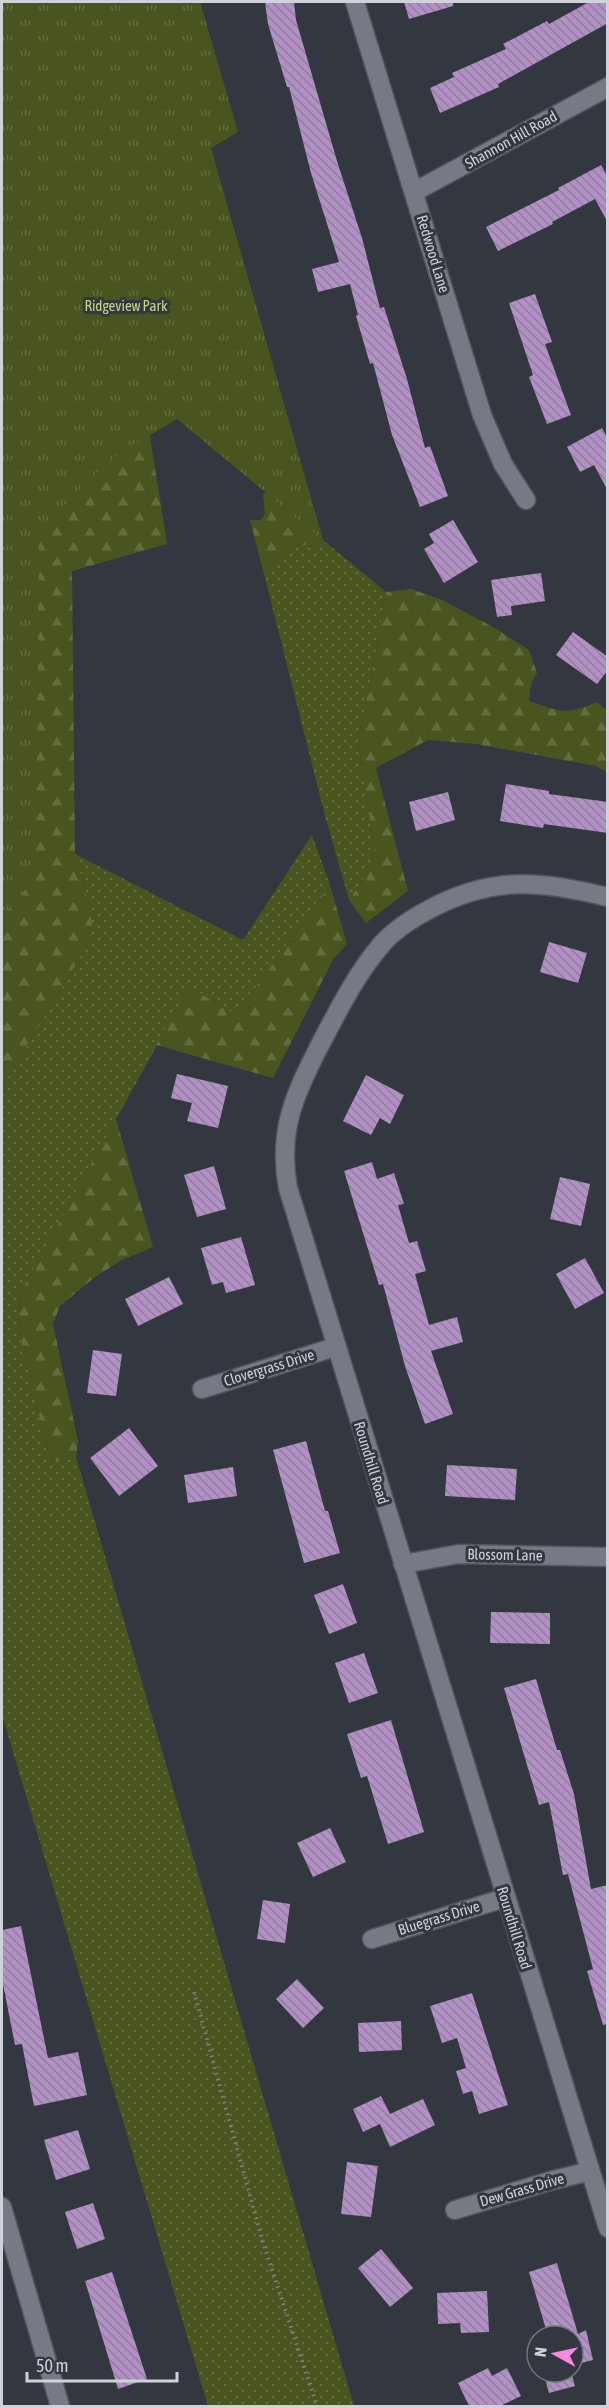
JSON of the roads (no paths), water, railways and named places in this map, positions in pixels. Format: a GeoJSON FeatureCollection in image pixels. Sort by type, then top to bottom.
{"type":"FeatureCollection","features":[{"type":"Feature","properties":{"kind":"street","name":"Redwood Lane"},"geometry":{"type":"LineString","coordinates":[[355,2],[482,415],[503,464],[526,500]]}},
{"type":"Feature","properties":{"kind":"street","name":"Shannon Hill Road"},"geometry":{"type":"LineString","coordinates":[[414,192],[608,87]]}},
{"type":"Feature","properties":{"kind":"street","name":"Roundhill Road"},"geometry":{"type":"LineString","coordinates":[[608,897],[561,885],[519,883],[484,888],[447,900],[414,918],[383,943],[345,997],[296,1091],[286,1125],[284,1143],[288,1188],[335,1347],[608,2228]]}},
{"type":"Feature","properties":{"kind":"street","name":"Clovergrass Drive"},"geometry":{"type":"LineString","coordinates":[[202,1389],[335,1347]]}},
{"type":"Feature","properties":{"kind":"street","name":"Blossom Lane"},"geometry":{"type":"LineString","coordinates":[[403,1564],[459,1554],[608,1557]]}},
{"type":"Feature","properties":{"kind":"street","name":"Bluegrass Drive"},"geometry":{"type":"LineString","coordinates":[[372,1939],[505,1898]]}},
{"type":"Feature","properties":{"kind":"street","name":"Dew Grass Drive"},"geometry":{"type":"LineString","coordinates":[[455,2210],[590,2171]]}},
{"type":"Feature","properties":{"kind":"street"},"geometry":{"type":"LineString","coordinates":[[2,2207],[60,2406]]}},
{"type":"Feature","properties":{"kind":"park label","name":"Ridgeview Park"},"geometry":{"type":"Point","coordinates":[126,306]}}]}
